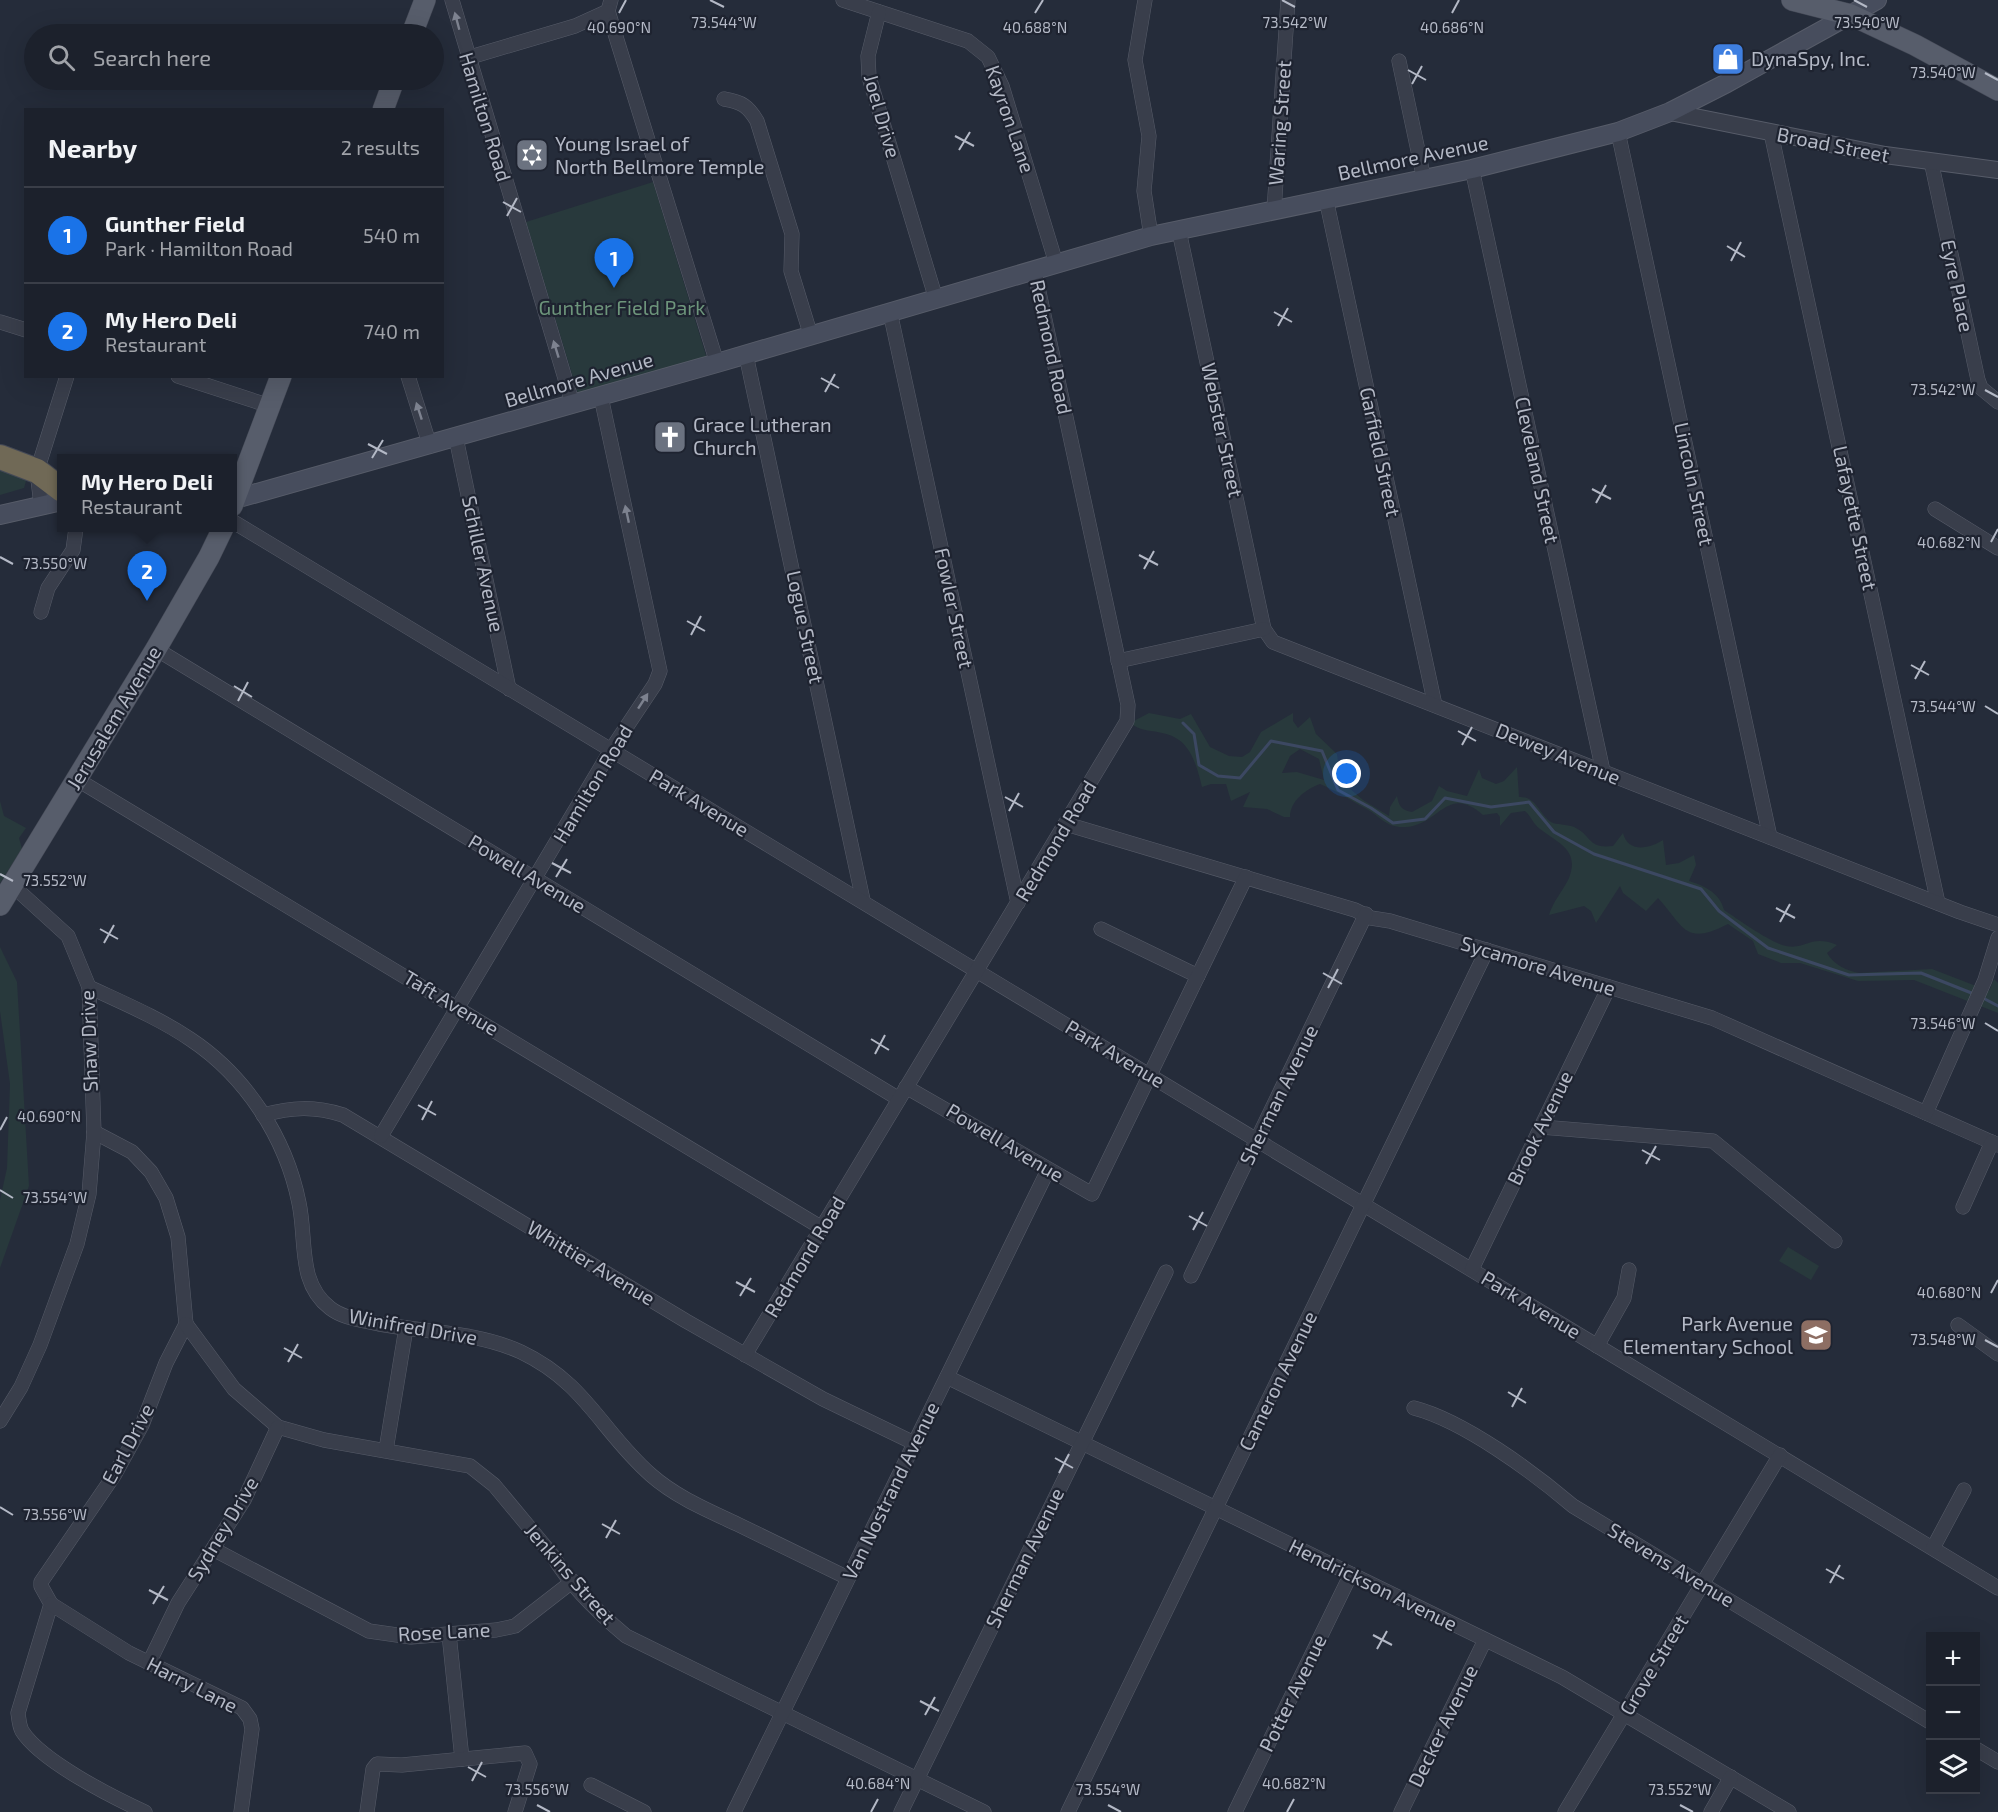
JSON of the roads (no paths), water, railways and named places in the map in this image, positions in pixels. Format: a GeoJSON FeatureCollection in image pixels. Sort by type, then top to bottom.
{"type":"FeatureCollection","features":[{"type":"Feature","properties":{"kind":"highway"},"geometry":{"type":"LineString","coordinates":[[0,457],[37,471],[57,486]]}},
{"type":"Feature","properties":{"kind":"main road"},"geometry":{"type":"LineString","coordinates":[[416,24],[425,0]]}},
{"type":"Feature","properties":{"kind":"main road"},"geometry":{"type":"LineString","coordinates":[[1792,0],[1851,15],[1915,45],[1998,90]]}},
{"type":"Feature","properties":{"kind":"main road","name":"Bellmore Avenue"},"geometry":{"type":"LineString","coordinates":[[237,506],[456,438],[1151,236],[1472,169],[1618,132],[1670,112],[1877,0]]}},
{"type":"Feature","properties":{"kind":"main road"},"geometry":{"type":"LineString","coordinates":[[384,108],[390,90]]}},
{"type":"Feature","properties":{"kind":"main road"},"geometry":{"type":"LineString","coordinates":[[237,496],[280,378]]}},
{"type":"Feature","properties":{"kind":"main road"},"geometry":{"type":"LineString","coordinates":[[0,515],[57,502]]}},
{"type":"Feature","properties":{"kind":"main road","name":"Jerusalem Avenue"},"geometry":{"type":"LineString","coordinates":[[0,905],[156,649],[221,532]]}},
{"type":"Feature","properties":{"kind":"street","name":"Hamilton Road"},"geometry":{"type":"LineString","coordinates":[[452,0],[467,58],[573,405]]}},
{"type":"Feature","properties":{"kind":"street","name":"Kayron Lane"},"geometry":{"type":"LineString","coordinates":[[843,0],[968,41],[988,57],[1002,86],[1056,263]]}},
{"type":"Feature","properties":{"kind":"street"},"geometry":{"type":"LineString","coordinates":[[1145,0],[1135,60],[1149,136],[1144,191],[1151,236]]}},
{"type":"Feature","properties":{"kind":"street","name":"Waring Street"},"geometry":{"type":"LineString","coordinates":[[1274,211],[1288,0]]}},
{"type":"Feature","properties":{"kind":"street"},"geometry":{"type":"LineString","coordinates":[[467,58],[575,26],[609,6],[717,363]]}},
{"type":"Feature","properties":{"kind":"street","name":"Joel Drive"},"geometry":{"type":"LineString","coordinates":[[879,12],[868,56],[869,77],[936,299]]}},
{"type":"Feature","properties":{"kind":"street"},"geometry":{"type":"LineString","coordinates":[[1399,61],[1424,179]]}},
{"type":"Feature","properties":{"kind":"street"},"geometry":{"type":"LineString","coordinates":[[724,99],[740,101],[749,108],[757,121],[792,234],[791,271],[811,336]]}},
{"type":"Feature","properties":{"kind":"street","name":"Broad Street"},"geometry":{"type":"LineString","coordinates":[[1670,112],[1771,133],[1931,161],[1998,170]]}},
{"type":"Feature","properties":{"kind":"street","name":"Lincoln Street"},"geometry":{"type":"LineString","coordinates":[[1618,132],[1770,837]]}},
{"type":"Feature","properties":{"kind":"street","name":"Lafayette Street"},"geometry":{"type":"LineString","coordinates":[[1771,133],[1938,903]]}},
{"type":"Feature","properties":{"kind":"street","name":"Eyre Place"},"geometry":{"type":"LineString","coordinates":[[1931,161],[1978,380],[1981,388],[1998,402]]}},
{"type":"Feature","properties":{"kind":"street","name":"Cleveland Street"},"geometry":{"type":"LineString","coordinates":[[1472,169],[1603,771]]}},
{"type":"Feature","properties":{"kind":"street","name":"Garfield Street"},"geometry":{"type":"LineString","coordinates":[[1326,200],[1435,705]]}},
{"type":"Feature","properties":{"kind":"street","name":"Webster Street"},"geometry":{"type":"LineString","coordinates":[[1179,231],[1264,629]]}},
{"type":"Feature","properties":{"kind":"street","name":"Redmond Road"},"geometry":{"type":"LineString","coordinates":[[745,1355],[1127,721],[1128,705],[1034,270]]}},
{"type":"Feature","properties":{"kind":"street","name":"Fowler Street"},"geometry":{"type":"LineString","coordinates":[[890,312],[1018,903]]}},
{"type":"Feature","properties":{"kind":"street"},"geometry":{"type":"LineString","coordinates":[[0,322],[24,329]]}},
{"type":"Feature","properties":{"kind":"street","name":"Logue Street"},"geometry":{"type":"LineString","coordinates":[[746,355],[863,900]]}},
{"type":"Feature","properties":{"kind":"street"},"geometry":{"type":"LineString","coordinates":[[41,505],[37,471],[66,378]]}},
{"type":"Feature","properties":{"kind":"street"},"geometry":{"type":"LineString","coordinates":[[184,378],[270,406]]}},
{"type":"Feature","properties":{"kind":"street"},"geometry":{"type":"LineString","coordinates":[[409,378],[430,446]]}},
{"type":"Feature","properties":{"kind":"street","name":"Hamilton Road"},"geometry":{"type":"LineString","coordinates":[[381,1136],[536,880],[611,750],[655,684],[660,670],[601,397]]}},
{"type":"Feature","properties":{"kind":"street","name":"Schiller Avenue"},"geometry":{"type":"LineString","coordinates":[[456,438],[509,689]]}},
{"type":"Feature","properties":{"kind":"street"},"geometry":{"type":"LineString","coordinates":[[1935,509],[1998,548]]}},
{"type":"Feature","properties":{"kind":"street","name":"Park Avenue"},"geometry":{"type":"LineString","coordinates":[[237,510],[509,689],[863,900],[868,906],[1150,1074],[1998,1588]]}},
{"type":"Feature","properties":{"kind":"street"},"geometry":{"type":"LineString","coordinates":[[41,612],[48,588],[73,550],[75,532]]}},
{"type":"Feature","properties":{"kind":"street"},"geometry":{"type":"LineString","coordinates":[[1118,661],[1264,629]]}},
{"type":"Feature","properties":{"kind":"street","name":"Dewey Avenue"},"geometry":{"type":"LineString","coordinates":[[1264,629],[1273,642],[1998,925]]}},
{"type":"Feature","properties":{"kind":"street","name":"Powell Avenue"},"geometry":{"type":"LineString","coordinates":[[156,649],[536,880],[903,1093],[1092,1194],[1150,1074]]}},
{"type":"Feature","properties":{"kind":"street","name":"Taft Avenue"},"geometry":{"type":"LineString","coordinates":[[78,780],[822,1228]]}},
{"type":"Feature","properties":{"kind":"street","name":"Sycamore Avenue"},"geometry":{"type":"LineString","coordinates":[[1066,824],[1366,914],[1371,918],[1390,921],[1712,1018],[1995,1143]]}},
{"type":"Feature","properties":{"kind":"street"},"geometry":{"type":"LineString","coordinates":[[1150,1074],[1246,878]]}},
{"type":"Feature","properties":{"kind":"street","name":"Shaw Drive"},"geometry":{"type":"LineString","coordinates":[[0,1421],[21,1387],[40,1345],[77,1244],[89,1194],[94,1132],[89,987],[68,936],[13,886]]}},
{"type":"Feature","properties":{"kind":"street","name":"Sherman Avenue"},"geometry":{"type":"LineString","coordinates":[[1191,1276],[1366,914]]}},
{"type":"Feature","properties":{"kind":"street"},"geometry":{"type":"LineString","coordinates":[[1101,929],[1198,976]]}},
{"type":"Feature","properties":{"kind":"street"},"geometry":{"type":"LineString","coordinates":[[1926,1113],[1981,989],[1998,938]]}},
{"type":"Feature","properties":{"kind":"street","name":"Cameron Avenue"},"geometry":{"type":"LineString","coordinates":[[1068,1812],[1487,950]]}},
{"type":"Feature","properties":{"kind":"street","name":"Winifred Drive"},"geometry":{"type":"LineString","coordinates":[[89,987],[189,1038],[209,1052],[230,1072],[263,1115],[275,1133],[292,1176],[299,1203],[307,1275],[312,1289],[329,1308],[341,1315],[483,1340],[518,1351],[546,1365],[582,1395],[627,1450],[665,1486],[848,1578]]}},
{"type":"Feature","properties":{"kind":"street","name":"Brook Avenue"},"geometry":{"type":"LineString","coordinates":[[1472,1269],[1609,987]]}},
{"type":"Feature","properties":{"kind":"street"},"geometry":{"type":"LineString","coordinates":[[90,1013],[104,1003],[122,1002]]}},
{"type":"Feature","properties":{"kind":"street","name":"Whittier Avenue"},"geometry":{"type":"LineString","coordinates":[[263,1115],[300,1107],[321,1108],[343,1115],[745,1355],[823,1399],[914,1443]]}},
{"type":"Feature","properties":{"kind":"street"},"geometry":{"type":"LineString","coordinates":[[1541,1127],[1713,1141],[1835,1241]]}},
{"type":"Feature","properties":{"kind":"street"},"geometry":{"type":"LineString","coordinates":[[94,1132],[132,1152],[151,1172],[166,1198],[178,1237],[186,1324]]}},
{"type":"Feature","properties":{"kind":"street"},"geometry":{"type":"LineString","coordinates":[[1963,1207],[1995,1143]]}},
{"type":"Feature","properties":{"kind":"street","name":"Van Nostrand Avenue"},"geometry":{"type":"LineString","coordinates":[[734,1812],[1048,1170]]}},
{"type":"Feature","properties":{"kind":"street"},"geometry":{"type":"LineString","coordinates":[[1597,1346],[1624,1298],[1629,1270]]}},
{"type":"Feature","properties":{"kind":"street","name":"Sherman Avenue"},"geometry":{"type":"LineString","coordinates":[[901,1812],[1166,1272]]}},
{"type":"Feature","properties":{"kind":"street","name":"Jenkins Street"},"geometry":{"type":"LineString","coordinates":[[186,1324],[234,1389],[278,1427],[324,1440],[459,1462],[483,1473],[604,1618],[626,1636],[984,1812]]}},
{"type":"Feature","properties":{"kind":"street","name":"Earl Drive"},"geometry":{"type":"LineString","coordinates":[[51,1604],[41,1582],[115,1474],[142,1425],[166,1363],[186,1324]]}},
{"type":"Feature","properties":{"kind":"street"},"geometry":{"type":"LineString","coordinates":[[1958,1324],[1998,1354]]}},
{"type":"Feature","properties":{"kind":"street"},"geometry":{"type":"LineString","coordinates":[[386,1450],[406,1328]]}},
{"type":"Feature","properties":{"kind":"street","name":"Hendrickson Avenue"},"geometry":{"type":"LineString","coordinates":[[947,1377],[1562,1677],[1789,1812]]}},
{"type":"Feature","properties":{"kind":"street","name":"Stevens Avenue"},"geometry":{"type":"LineString","coordinates":[[1414,1408],[1444,1418],[1539,1477],[1573,1506],[1926,1720]]}},
{"type":"Feature","properties":{"kind":"street","name":"Sydney Drive"},"geometry":{"type":"LineString","coordinates":[[149,1663],[178,1603],[244,1500],[278,1427]]}},
{"type":"Feature","properties":{"kind":"street","name":"Grove Street"},"geometry":{"type":"LineString","coordinates":[[1565,1812],[1780,1455]]}},
{"type":"Feature","properties":{"kind":"street"},"geometry":{"type":"LineString","coordinates":[[1933,1548],[1964,1490]]}},
{"type":"Feature","properties":{"kind":"street","name":"Rose Lane"},"geometry":{"type":"LineString","coordinates":[[213,1549],[369,1630],[411,1637],[514,1626],[573,1581]]}},
{"type":"Feature","properties":{"kind":"street","name":"Potter Avenue"},"geometry":{"type":"LineString","coordinates":[[1235,1812],[1351,1574]]}},
{"type":"Feature","properties":{"kind":"street"},"geometry":{"type":"LineString","coordinates":[[51,1604],[18,1713],[20,1726],[33,1744],[100,1792],[145,1812]]}},
{"type":"Feature","properties":{"kind":"street","name":"Harry Lane"},"geometry":{"type":"LineString","coordinates":[[51,1604],[129,1653],[242,1708],[250,1719],[252,1729],[241,1812]]}},
{"type":"Feature","properties":{"kind":"street"},"geometry":{"type":"LineString","coordinates":[[449,1634],[462,1759]]}},
{"type":"Feature","properties":{"kind":"street","name":"Decker Avenue"},"geometry":{"type":"LineString","coordinates":[[1401,1812],[1485,1640]]}},
{"type":"Feature","properties":{"kind":"street"},"geometry":{"type":"LineString","coordinates":[[1980,1751],[1998,1762]]}},
{"type":"Feature","properties":{"kind":"street"},"geometry":{"type":"LineString","coordinates":[[367,1812],[373,1769],[377,1764],[402,1765],[525,1752],[530,1764],[515,1812]]}},
{"type":"Feature","properties":{"kind":"street"},"geometry":{"type":"LineString","coordinates":[[1711,1812],[1731,1777]]}},
{"type":"Feature","properties":{"kind":"street"},"geometry":{"type":"LineString","coordinates":[[591,1785],[644,1812]]}},
{"type":"Feature","properties":{"kind":"waterway"},"geometry":{"type":"LineString","coordinates":[[1183,723],[1194,734],[1199,765],[1218,776],[1240,778],[1271,741],[1322,751],[1338,790],[1393,823],[1425,819],[1445,798],[1491,807],[1529,802],[1554,832],[1594,854],[1701,889],[1719,911],[1768,948],[1849,975],[1921,973],[1974,994]]}},
{"type":"Feature","properties":{"kind":"waterway"},"geometry":{"type":"LineString","coordinates":[[1983,998],[1998,1006]]}},
{"type":"Feature","properties":{"kind":"place","name":"DynaSpy, Inc."},"geometry":{"type":"Point","coordinates":[1728,59]}},
{"type":"Feature","properties":{"kind":"place","name":"Young Israel of North Bellmore Temple"},"geometry":{"type":"Point","coordinates":[532,155]}},
{"type":"Feature","properties":{"kind":"place","name":"Gunther Field"},"geometry":{"type":"Point","coordinates":[614,288]}},
{"type":"Feature","properties":{"kind":"place","name":"Grace Lutheran Church"},"geometry":{"type":"Point","coordinates":[670,437]}},
{"type":"Feature","properties":{"kind":"place","name":"My Hero Deli"},"geometry":{"type":"Point","coordinates":[147,601]}},
{"type":"Feature","properties":{"kind":"place","name":"Park Avenue Elementary School"},"geometry":{"type":"Point","coordinates":[1816,1335]}},
{"type":"Feature","properties":{"kind":"park label","name":"Gunther Field Park"},"geometry":{"type":"Point","coordinates":[622,308]}}]}
